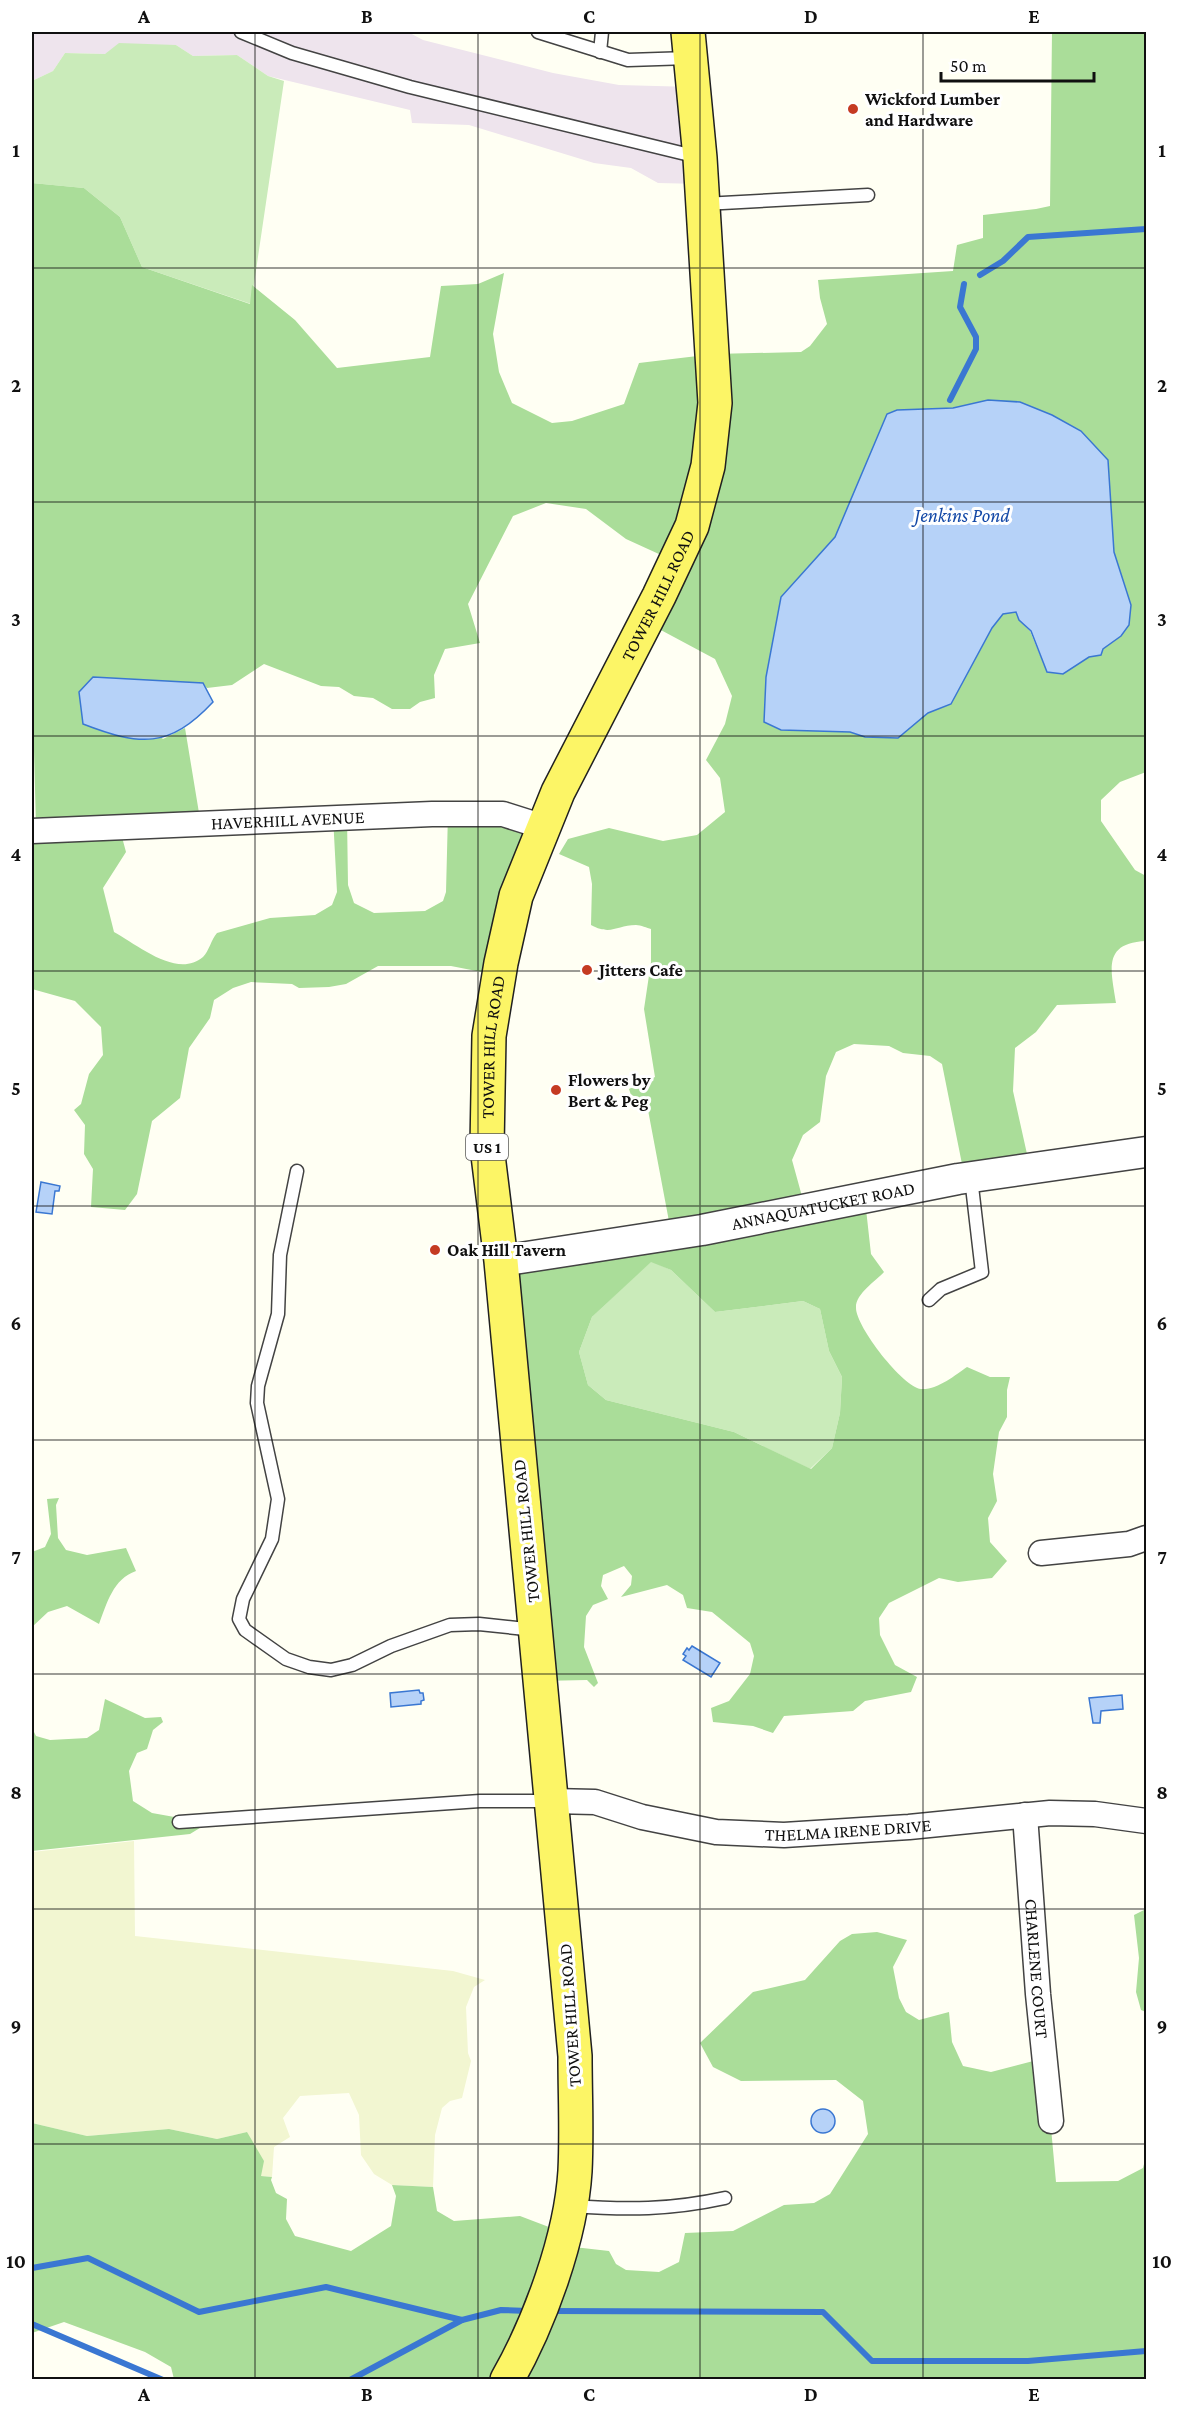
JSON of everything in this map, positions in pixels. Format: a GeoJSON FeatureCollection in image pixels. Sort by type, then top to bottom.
{"type":"FeatureCollection","features":[{"type":"Feature","properties":{"kind":"main road","name":"TOWER HILL ROAD"},"geometry":{"type":"LineString","coordinates":[[507,2379],[520,2358],[539,2312],[561,2246],[571,2206],[575,2172],[575,2056],[501,1261],[487,1147],[489,1036],[501,963],[516,896],[558,792],[659,597],[692,526],[705,476],[715,403],[700,158],[689,45]]}},
{"type":"Feature","properties":{"kind":"street","name":"HAVERHILL AVENUE"},"geometry":{"type":"LineString","coordinates":[[32,834],[432,814],[503,814],[544,827]]}},
{"type":"Feature","properties":{"kind":"street","name":"ANNAQUATUCKET ROAD"},"geometry":{"type":"LineString","coordinates":[[501,1261],[702,1230],[970,1178],[1146,1152]]}},
{"type":"Feature","properties":{"kind":"street"},"geometry":{"type":"LineString","coordinates":[[1041,1553],[1129,1544],[1146,1538]]}},
{"type":"Feature","properties":{"kind":"street","name":"THELMA IRENE DRIVE"},"geometry":{"type":"LineString","coordinates":[[552,1801],[595,1802],[642,1817],[716,1832],[784,1835],[909,1827],[1050,1813],[1095,1814],[1146,1821]]}},
{"type":"Feature","properties":{"kind":"street","name":"CHARLENE COURT"},"geometry":{"type":"LineString","coordinates":[[1025,1815],[1038,1994],[1051,2121]]}},
{"type":"Feature","properties":{"kind":"lane"},"geometry":{"type":"LineString","coordinates":[[241,32],[292,53],[410,87],[700,158]]}},
{"type":"Feature","properties":{"kind":"lane"},"geometry":{"type":"LineString","coordinates":[[544,32],[628,60],[689,45]]}},
{"type":"Feature","properties":{"kind":"lane"},"geometry":{"type":"LineString","coordinates":[[600,52],[602,32]]}},
{"type":"Feature","properties":{"kind":"lane"},"geometry":{"type":"LineString","coordinates":[[703,204],[868,195]]}},
{"type":"Feature","properties":{"kind":"lane"},"geometry":{"type":"LineString","coordinates":[[297,1171],[280,1255],[278,1314],[258,1386],[257,1403],[258,1419],[271,1462],[278,1499],[272,1539],[243,1599],[239,1619],[245,1630],[266,1648],[286,1659],[309,1667],[331,1670],[352,1665],[411,1638],[450,1625],[479,1624],[536,1630]]}},
{"type":"Feature","properties":{"kind":"lane"},"geometry":{"type":"LineString","coordinates":[[928,1300],[941,1289],[982,1272],[970,1178]]}},
{"type":"Feature","properties":{"kind":"lane"},"geometry":{"type":"LineString","coordinates":[[179,1822],[480,1801],[552,1801]]}},
{"type":"Feature","properties":{"kind":"lane"},"geometry":{"type":"LineString","coordinates":[[571,2206],[622,2210],[664,2209],[725,2198]]}},
{"type":"Feature","properties":{"kind":"shaded area"},"geometry":{"type":"Polygon","coordinates":[[[32,32],[408,32],[423,40],[553,73],[619,85],[693,87],[701,184],[658,183],[631,168],[594,163],[469,125],[412,123],[410,110],[268,76],[237,55],[193,56],[176,45],[105,54],[65,53],[53,71],[32,81],[32,32]]]}},
{"type":"Feature","properties":{"kind":"green space"},"geometry":{"type":"Polygon","coordinates":[[[1052,32],[1146,32],[1146,772],[1120,782],[1101,800],[1101,821],[1135,870],[1146,876],[1146,941],[1122,947],[1116,953],[1113,960],[1112,980],[1116,1003],[1057,1005],[1036,1032],[1015,1048],[1013,1091],[1029,1163],[964,1174],[942,1064],[930,1056],[903,1053],[889,1046],[854,1044],[836,1052],[826,1076],[820,1122],[803,1135],[792,1160],[803,1200],[865,1200],[871,1254],[884,1272],[862,1293],[856,1308],[858,1317],[872,1341],[903,1378],[913,1386],[927,1389],[940,1385],[967,1367],[990,1377],[1010,1377],[1007,1390],[1007,1417],[999,1432],[993,1474],[997,1501],[988,1518],[990,1542],[1007,1561],[992,1578],[958,1582],[939,1578],[889,1603],[879,1618],[880,1635],[895,1665],[917,1677],[911,1692],[865,1701],[853,1711],[784,1716],[773,1733],[753,1726],[713,1722],[711,1708],[729,1701],[750,1674],[754,1656],[750,1643],[712,1612],[687,1608],[683,1595],[667,1585],[621,1597],[631,1585],[632,1576],[624,1566],[603,1575],[601,1586],[608,1599],[593,1605],[586,1616],[584,1647],[598,1683],[594,1687],[587,1680],[540,1681],[500,1263],[671,1232],[648,1110],[645,1100],[631,1095],[629,1089],[655,1077],[644,1009],[651,962],[651,929],[629,925],[604,930],[591,925],[592,884],[589,867],[559,854],[568,839],[609,828],[663,841],[697,835],[725,812],[720,778],[706,760],[725,724],[732,696],[715,659],[644,621],[672,560],[626,539],[586,509],[546,503],[513,516],[468,604],[480,643],[445,649],[434,675],[435,698],[420,702],[410,709],[392,709],[373,698],[354,696],[339,687],[321,686],[264,664],[232,685],[207,688],[202,683],[93,677],[163,739],[185,728],[200,819],[119,826],[126,852],[103,888],[114,932],[158,958],[170,962],[193,963],[203,957],[217,933],[270,918],[315,915],[332,905],[337,892],[333,816],[347,817],[348,885],[354,903],[374,913],[425,911],[443,901],[446,892],[448,813],[541,823],[497,975],[451,966],[378,966],[346,984],[329,987],[299,988],[292,984],[251,982],[233,988],[214,1000],[210,1018],[189,1048],[180,1098],[152,1121],[137,1194],[125,1210],[91,1207],[93,1169],[84,1154],[85,1125],[74,1110],[81,1104],[89,1074],[103,1055],[101,1027],[75,1001],[32,989],[32,833],[36,827],[32,746],[32,183],[84,188],[120,217],[142,267],[250,304],[252,285],[295,320],[337,368],[430,357],[441,286],[478,284],[504,273],[493,334],[499,372],[512,403],[552,423],[572,421],[624,404],[639,363],[714,354],[801,352],[810,346],[827,324],[818,280],[953,271],[957,245],[983,238],[983,215],[1050,206],[1052,32]],[[988,400],[953,408],[897,410],[835,537],[781,597],[766,677],[764,721],[781,730],[850,732],[865,737],[898,738],[928,713],[951,704],[992,628],[1003,614],[1016,612],[1019,620],[1030,631],[1047,672],[1062,674],[1089,657],[1101,655],[1103,649],[1121,636],[1131,605],[1114,552],[1108,460],[988,400]],[[651,1262],[592,1317],[579,1352],[588,1385],[606,1400],[734,1432],[811,1469],[832,1448],[840,1413],[842,1377],[829,1351],[820,1309],[803,1301],[715,1312],[671,1270],[651,1262]]]}},
{"type":"Feature","properties":{"kind":"green space"},"geometry":{"type":"Polygon","coordinates":[[[119,43],[176,45],[193,56],[237,55],[268,76],[284,81],[251,304],[142,267],[120,217],[84,188],[32,183],[32,81],[53,71],[65,53],[105,54],[119,43]]]}},
{"type":"Feature","properties":{"kind":"green space"},"geometry":{"type":"Polygon","coordinates":[[[651,1261],[671,1270],[715,1312],[803,1301],[820,1309],[829,1351],[842,1377],[840,1413],[832,1448],[810,1469],[734,1432],[606,1400],[588,1385],[579,1352],[592,1317],[651,1261]]]}},
{"type":"Feature","properties":{"kind":"green space"},"geometry":{"type":"Polygon","coordinates":[[[59,1498],[56,1505],[58,1538],[66,1550],[87,1555],[126,1548],[136,1571],[116,1586],[99,1624],[67,1606],[48,1612],[32,1627],[32,1552],[45,1547],[51,1534],[47,1499],[59,1498]]]}},
{"type":"Feature","properties":{"kind":"green space"},"geometry":{"type":"Polygon","coordinates":[[[105,1699],[145,1718],[161,1717],[163,1722],[153,1730],[147,1749],[137,1753],[129,1771],[133,1801],[152,1813],[208,1823],[190,1834],[32,1851],[32,1728],[36,1736],[50,1740],[87,1738],[99,1730],[105,1699]]]}},
{"type":"Feature","properties":{"kind":"green space"},"geometry":{"type":"Polygon","coordinates":[[[134,1841],[135,1936],[453,1971],[485,1980],[474,1987],[466,2007],[468,2053],[471,2061],[462,2098],[450,2101],[442,2108],[435,2135],[433,2187],[392,2185],[374,2174],[361,2155],[359,2115],[349,2093],[300,2096],[283,2118],[290,2137],[274,2147],[272,2177],[261,2176],[247,2132],[217,2139],[169,2129],[87,2136],[32,2123],[32,1852],[134,1841]]]}},
{"type":"Feature","properties":{"kind":"green space"},"geometry":{"type":"Polygon","coordinates":[[[1146,1909],[1146,2012],[1141,2010],[1136,1992],[1139,1958],[1134,1915],[1146,1909]]]}},
{"type":"Feature","properties":{"kind":"green space"},"geometry":{"type":"Polygon","coordinates":[[[877,1932],[907,1940],[893,1967],[899,1998],[906,2012],[919,2020],[949,2012],[952,2042],[963,2066],[991,2072],[1041,2059],[1045,2063],[1056,2182],[1118,2181],[1143,2168],[1146,2156],[1146,2379],[174,2379],[171,2367],[145,2352],[64,2322],[32,2333],[32,2123],[87,2136],[169,2129],[217,2139],[247,2132],[264,2161],[261,2176],[272,2177],[276,2193],[287,2199],[286,2219],[295,2236],[351,2251],[391,2226],[396,2196],[392,2185],[433,2187],[437,2211],[454,2221],[520,2216],[562,2232],[565,2246],[609,2251],[616,2264],[626,2270],[659,2272],[679,2262],[685,2233],[733,2231],[784,2205],[814,2203],[830,2194],[868,2134],[863,2101],[836,2080],[741,2081],[713,2067],[700,2043],[753,1992],[805,1980],[840,1941],[852,1934],[877,1932]]]}},
{"type":"Feature","properties":{"kind":"water","name":"Jenkins Pond"},"geometry":{"type":"Polygon","coordinates":[[[988,400],[1020,402],[1052,415],[1081,431],[1108,460],[1114,552],[1131,605],[1129,625],[1121,636],[1103,649],[1101,655],[1089,657],[1063,674],[1047,672],[1031,631],[1019,620],[1016,612],[1003,614],[992,628],[951,704],[928,713],[898,738],[865,737],[850,732],[781,730],[764,722],[766,677],[781,597],[835,537],[887,414],[897,410],[953,408],[988,400]]]}},
{"type":"Feature","properties":{"kind":"water"},"geometry":{"type":"Polygon","coordinates":[[[93,677],[203,683],[213,702],[182,728],[168,735],[153,739],[121,736],[83,724],[79,692],[93,677]]]}},
{"type":"Feature","properties":{"kind":"water"},"geometry":{"type":"Polygon","coordinates":[[[41,1182],[60,1186],[59,1191],[55,1191],[52,1214],[36,1212],[41,1182]]]}},
{"type":"Feature","properties":{"kind":"water"},"geometry":{"type":"Polygon","coordinates":[[[692,1646],[720,1663],[711,1677],[683,1660],[686,1656],[683,1654],[687,1648],[689,1650],[692,1646]]]}},
{"type":"Feature","properties":{"kind":"water"},"geometry":{"type":"Polygon","coordinates":[[[419,1690],[423,1693],[424,1700],[421,1704],[391,1707],[390,1693],[419,1690]]]}},
{"type":"Feature","properties":{"kind":"water"},"geometry":{"type":"Polygon","coordinates":[[[1122,1695],[1123,1709],[1101,1711],[1100,1723],[1093,1723],[1089,1698],[1122,1695]]]}},
{"type":"Feature","properties":{"kind":"water"},"geometry":{"type":"Polygon","coordinates":[[[823,2109],[831,2113],[835,2121],[831,2129],[823,2133],[815,2129],[811,2121],[815,2113],[823,2109]]]}},
{"type":"Feature","properties":{"kind":"waterway"},"geometry":{"type":"LineString","coordinates":[[980,275],[1003,261],[1028,237],[1146,229]]}},
{"type":"Feature","properties":{"kind":"waterway"},"geometry":{"type":"LineString","coordinates":[[950,400],[976,349],[976,337],[960,307],[964,284]]}},
{"type":"Feature","properties":{"kind":"waterway"},"geometry":{"type":"LineString","coordinates":[[32,2268],[88,2258],[199,2312],[326,2287],[462,2320]]}},
{"type":"Feature","properties":{"kind":"waterway"},"geometry":{"type":"LineString","coordinates":[[350,2380],[462,2320],[501,2310],[528,2311]]}},
{"type":"Feature","properties":{"kind":"waterway"},"geometry":{"type":"LineString","coordinates":[[550,2311],[823,2312],[872,2361],[1028,2361],[1146,2351]]}},
{"type":"Feature","properties":{"kind":"waterway"},"geometry":{"type":"LineString","coordinates":[[32,2324],[163,2380]]}},
{"type":"Feature","properties":{"kind":"place","name":"Wickford Lumber and Hardware"},"geometry":{"type":"Point","coordinates":[853,109]}},
{"type":"Feature","properties":{"kind":"place","name":"Jitters Cafe"},"geometry":{"type":"Point","coordinates":[587,970]}},
{"type":"Feature","properties":{"kind":"place","name":"Flowers by Bert & Peg"},"geometry":{"type":"Point","coordinates":[556,1090]}},
{"type":"Feature","properties":{"kind":"place","name":"Oak Hill Tavern"},"geometry":{"type":"Point","coordinates":[435,1250]}}]}
